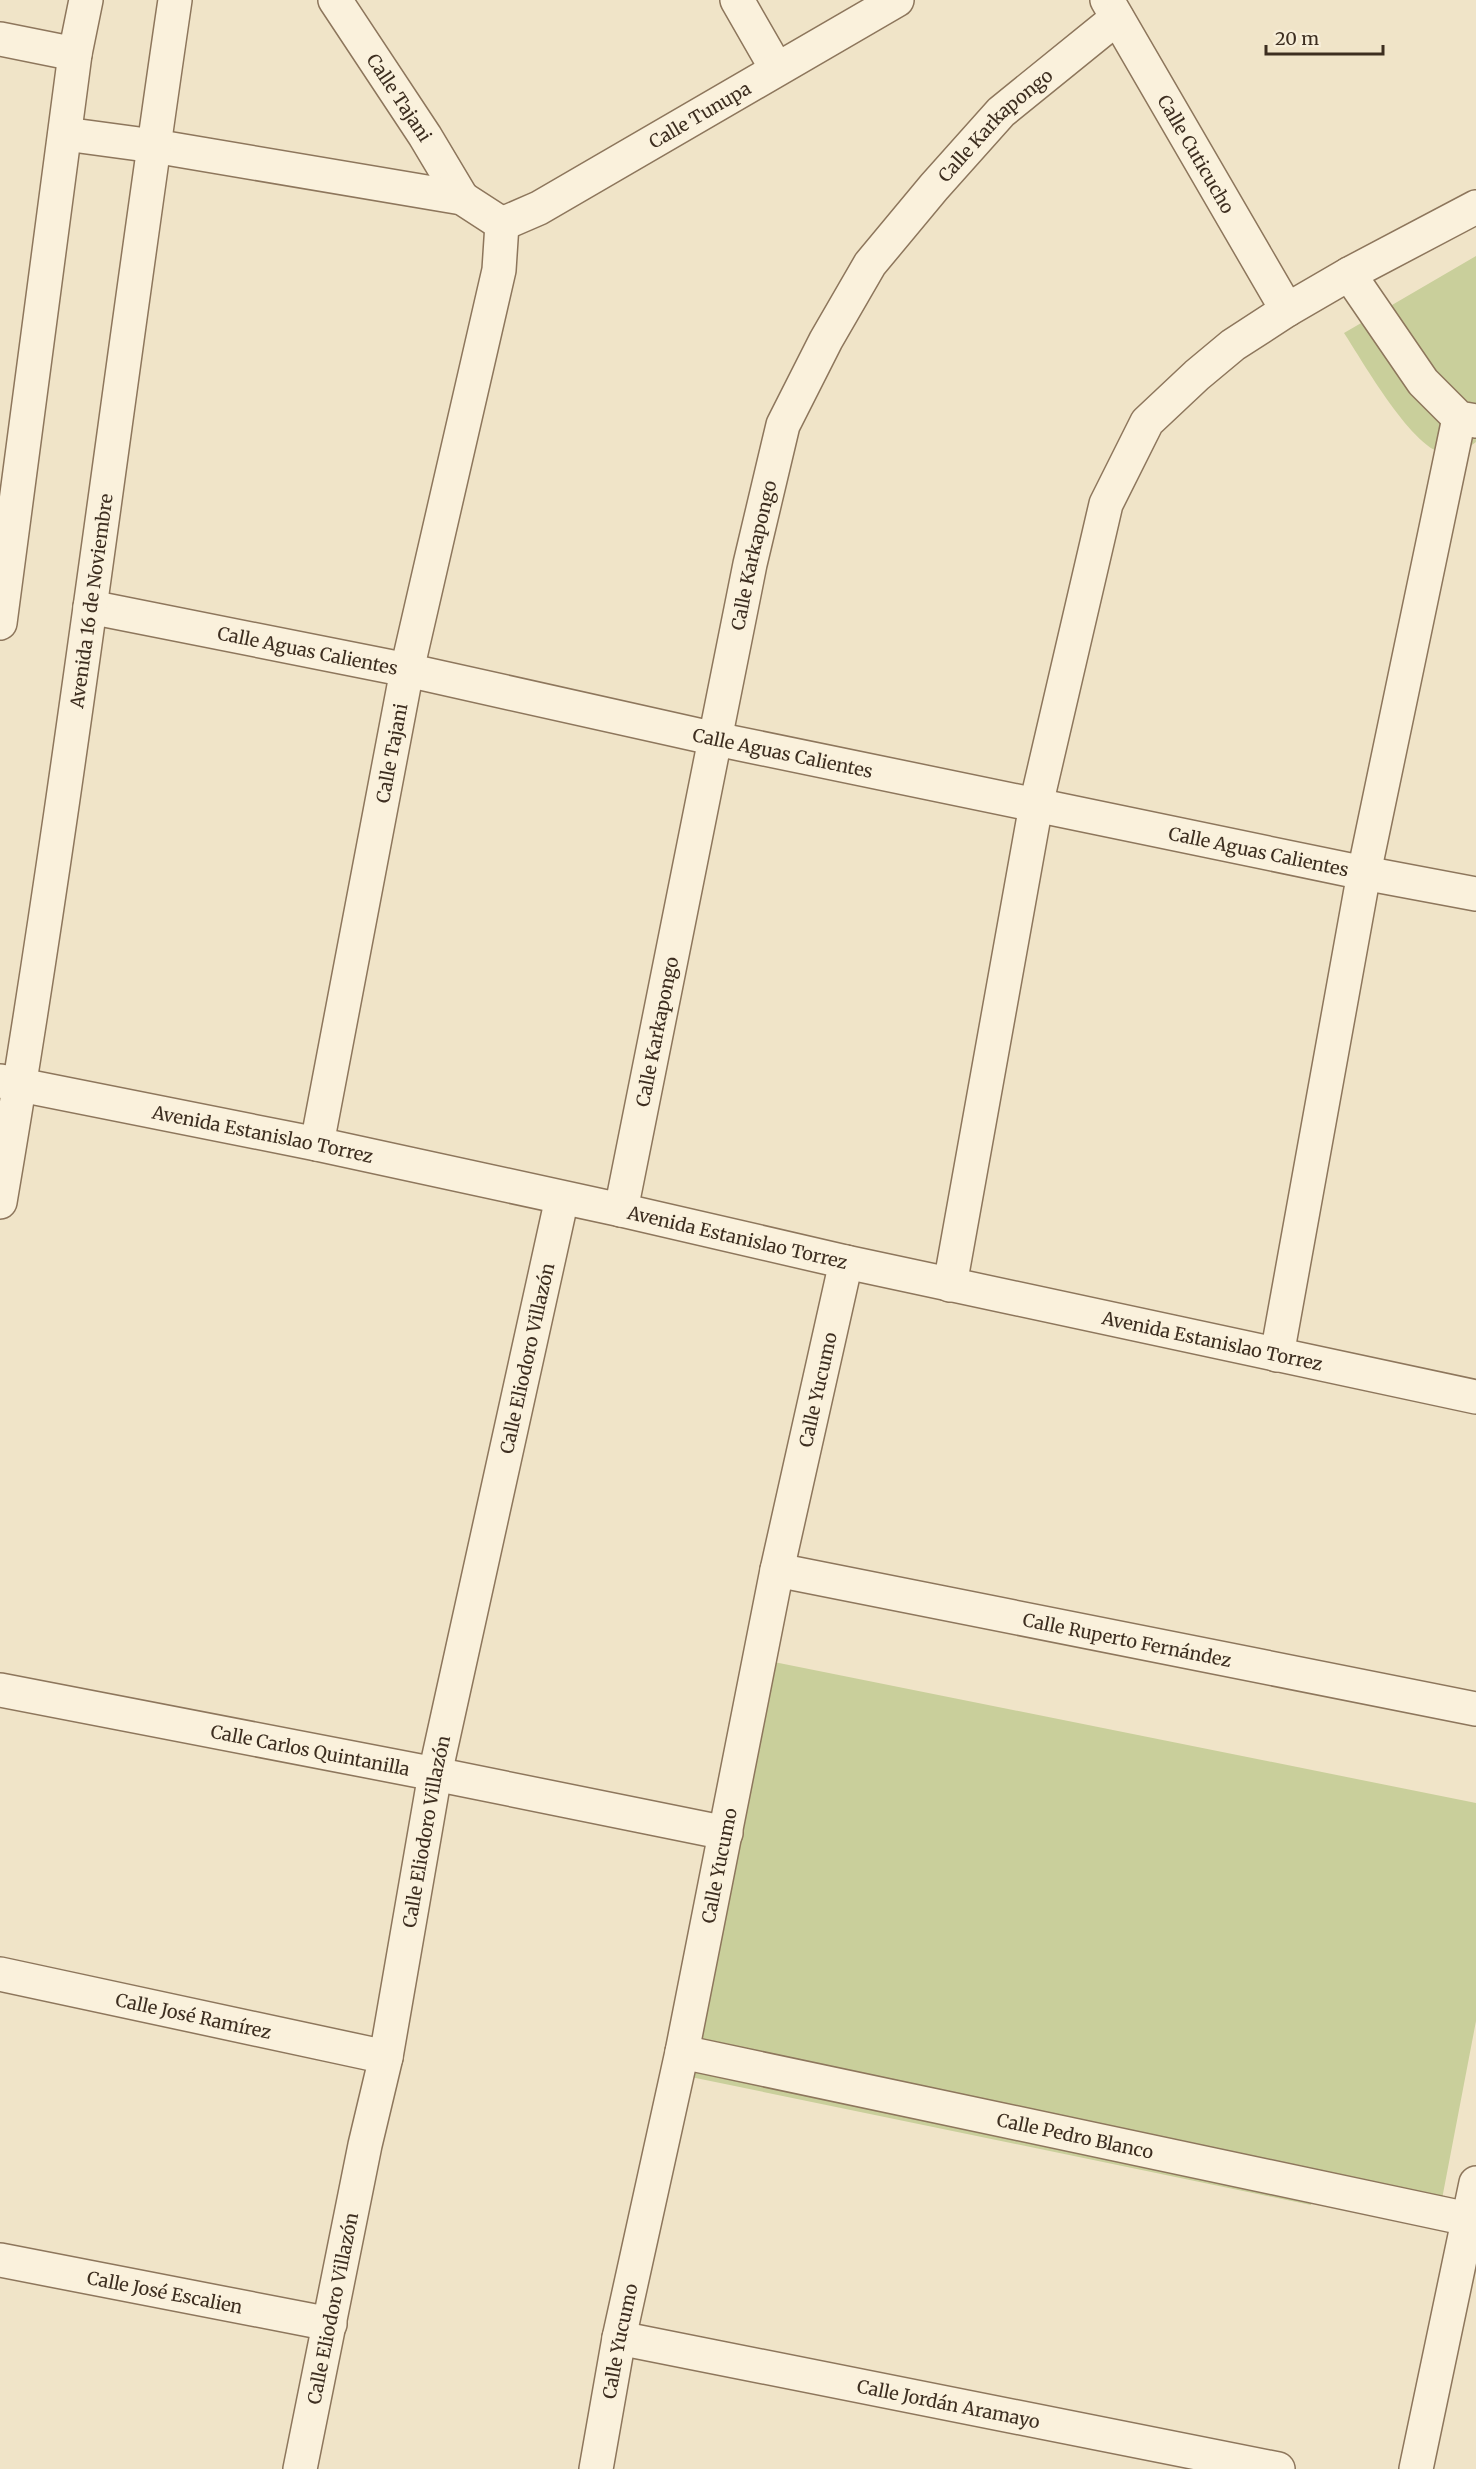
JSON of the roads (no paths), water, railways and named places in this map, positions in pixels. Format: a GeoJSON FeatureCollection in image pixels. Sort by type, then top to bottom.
{"type":"FeatureCollection","features":[{"type":"Feature","properties":{"kind":"street"},"geometry":{"type":"LineString","coordinates":[[0,624],[75,54],[86,0]]}},
{"type":"Feature","properties":{"kind":"street","name":"Avenida 16 de Noviembre"},"geometry":{"type":"LineString","coordinates":[[0,1202],[10,1083],[90,607],[175,0]]}},
{"type":"Feature","properties":{"kind":"street","name":"Calle Tajani"},"geometry":{"type":"LineString","coordinates":[[335,0],[425,136],[462,198]]}},
{"type":"Feature","properties":{"kind":"street"},"geometry":{"type":"LineString","coordinates":[[736,0],[777,68]]}},
{"type":"Feature","properties":{"kind":"street","name":"Calle Tunupa"},"geometry":{"type":"LineString","coordinates":[[502,224],[539,208],[897,0]]}},
{"type":"Feature","properties":{"kind":"street","name":"Calle Cuticucho"},"geometry":{"type":"LineString","coordinates":[[1112,9],[1287,310]]}},
{"type":"Feature","properties":{"kind":"street","name":"Calle Karkapongo"},"geometry":{"type":"LineString","coordinates":[[621,1210],[750,564],[783,425],[826,340],[870,264],[1001,112],[1112,9]]}},
{"type":"Feature","properties":{"kind":"street"},"geometry":{"type":"LineString","coordinates":[[0,39],[75,54]]}},
{"type":"Feature","properties":{"kind":"street"},"geometry":{"type":"LineString","coordinates":[[65,134],[154,146],[462,198],[502,224]]}},
{"type":"Feature","properties":{"kind":"street"},"geometry":{"type":"LineString","coordinates":[[950,1285],[1036,805],[1106,504],[1147,422],[1233,345],[1349,273],[1476,207]]}},
{"type":"Feature","properties":{"kind":"street","name":"Calle Tajani"},"geometry":{"type":"LineString","coordinates":[[317,1144],[407,670],[499,270],[502,224]]}},
{"type":"Feature","properties":{"kind":"street"},"geometry":{"type":"LineString","coordinates":[[1277,1355],[1364,873],[1467,419],[1423,382],[1349,273]]}},
{"type":"Feature","properties":{"kind":"street","name":"Calle Aguas Calientes"},"geometry":{"type":"LineString","coordinates":[[90,607],[407,670],[716,739],[1364,873],[1476,894]]}},
{"type":"Feature","properties":{"kind":"street","name":"Avenida Estanislao Torrez"},"geometry":{"type":"LineString","coordinates":[[10,1083],[317,1144],[950,1285],[1476,1397]]}},
{"type":"Feature","properties":{"kind":"street","name":"Calle Eliodoro Villazón"},"geometry":{"type":"LineString","coordinates":[[300,2469],[365,2145],[386,2057],[435,1774],[562,1198]]}},
{"type":"Feature","properties":{"kind":"street","name":"Calle Yucumo"},"geometry":{"type":"LineString","coordinates":[[596,2469],[619,2338],[682,2052],[777,1570],[846,1262]]}},
{"type":"Feature","properties":{"kind":"street","name":"Calle Ruperto Fernández"},"geometry":{"type":"LineString","coordinates":[[777,1570],[1476,1709]]}},
{"type":"Feature","properties":{"kind":"street","name":"Calle Carlos Quintanilla"},"geometry":{"type":"LineString","coordinates":[[0,1690],[726,1833]]}},
{"type":"Feature","properties":{"kind":"street","name":"Calle José Ramírez"},"geometry":{"type":"LineString","coordinates":[[0,1974],[386,2057]]}},
{"type":"Feature","properties":{"kind":"street","name":"Calle Pedro Blanco"},"geometry":{"type":"LineString","coordinates":[[682,2052],[1468,2219]]}},
{"type":"Feature","properties":{"kind":"street"},"geometry":{"type":"LineString","coordinates":[[1416,2469],[1476,2183]]}},
{"type":"Feature","properties":{"kind":"street","name":"Calle José Escalien"},"geometry":{"type":"LineString","coordinates":[[0,2260],[330,2324]]}},
{"type":"Feature","properties":{"kind":"street","name":"Calle Jordán Aramayo"},"geometry":{"type":"LineString","coordinates":[[619,2338],[1278,2469]]}}]}
